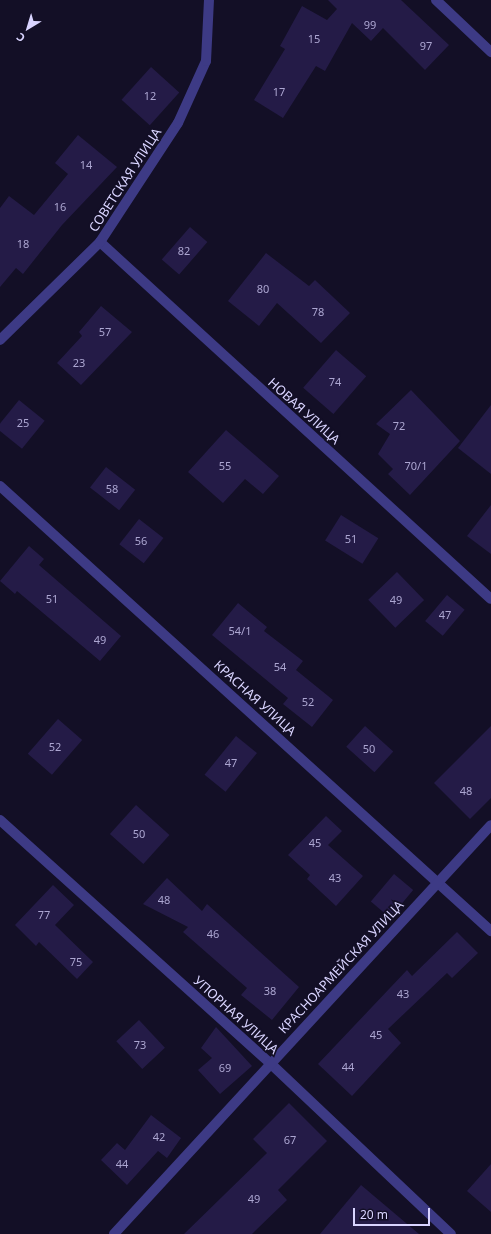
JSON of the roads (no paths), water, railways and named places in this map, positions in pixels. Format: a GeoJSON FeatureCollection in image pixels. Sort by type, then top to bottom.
{"type":"FeatureCollection","features":[{"type":"Feature","properties":{"kind":"street","name":"СОВЕТСКАЯ УЛИЦА"},"geometry":{"type":"LineString","coordinates":[[0,340],[100,242],[181,116],[206,61],[209,0]]}},
{"type":"Feature","properties":{"kind":"street"},"geometry":{"type":"LineString","coordinates":[[436,0],[491,52]]}},
{"type":"Feature","properties":{"kind":"street","name":"НОВАЯ УЛИЦА"},"geometry":{"type":"LineString","coordinates":[[100,242],[491,599]]}},
{"type":"Feature","properties":{"kind":"street","name":"КРАСНАЯ УЛИЦА"},"geometry":{"type":"LineString","coordinates":[[0,486],[439,882],[491,931]]}},
{"type":"Feature","properties":{"kind":"street","name":"УПОРНАЯ УЛИЦА"},"geometry":{"type":"LineString","coordinates":[[0,820],[270,1063],[451,1234]]}},
{"type":"Feature","properties":{"kind":"street","name":"КРАСНОАРМЕЙСКАЯ УЛИЦА"},"geometry":{"type":"LineString","coordinates":[[114,1234],[491,825]]}}]}
